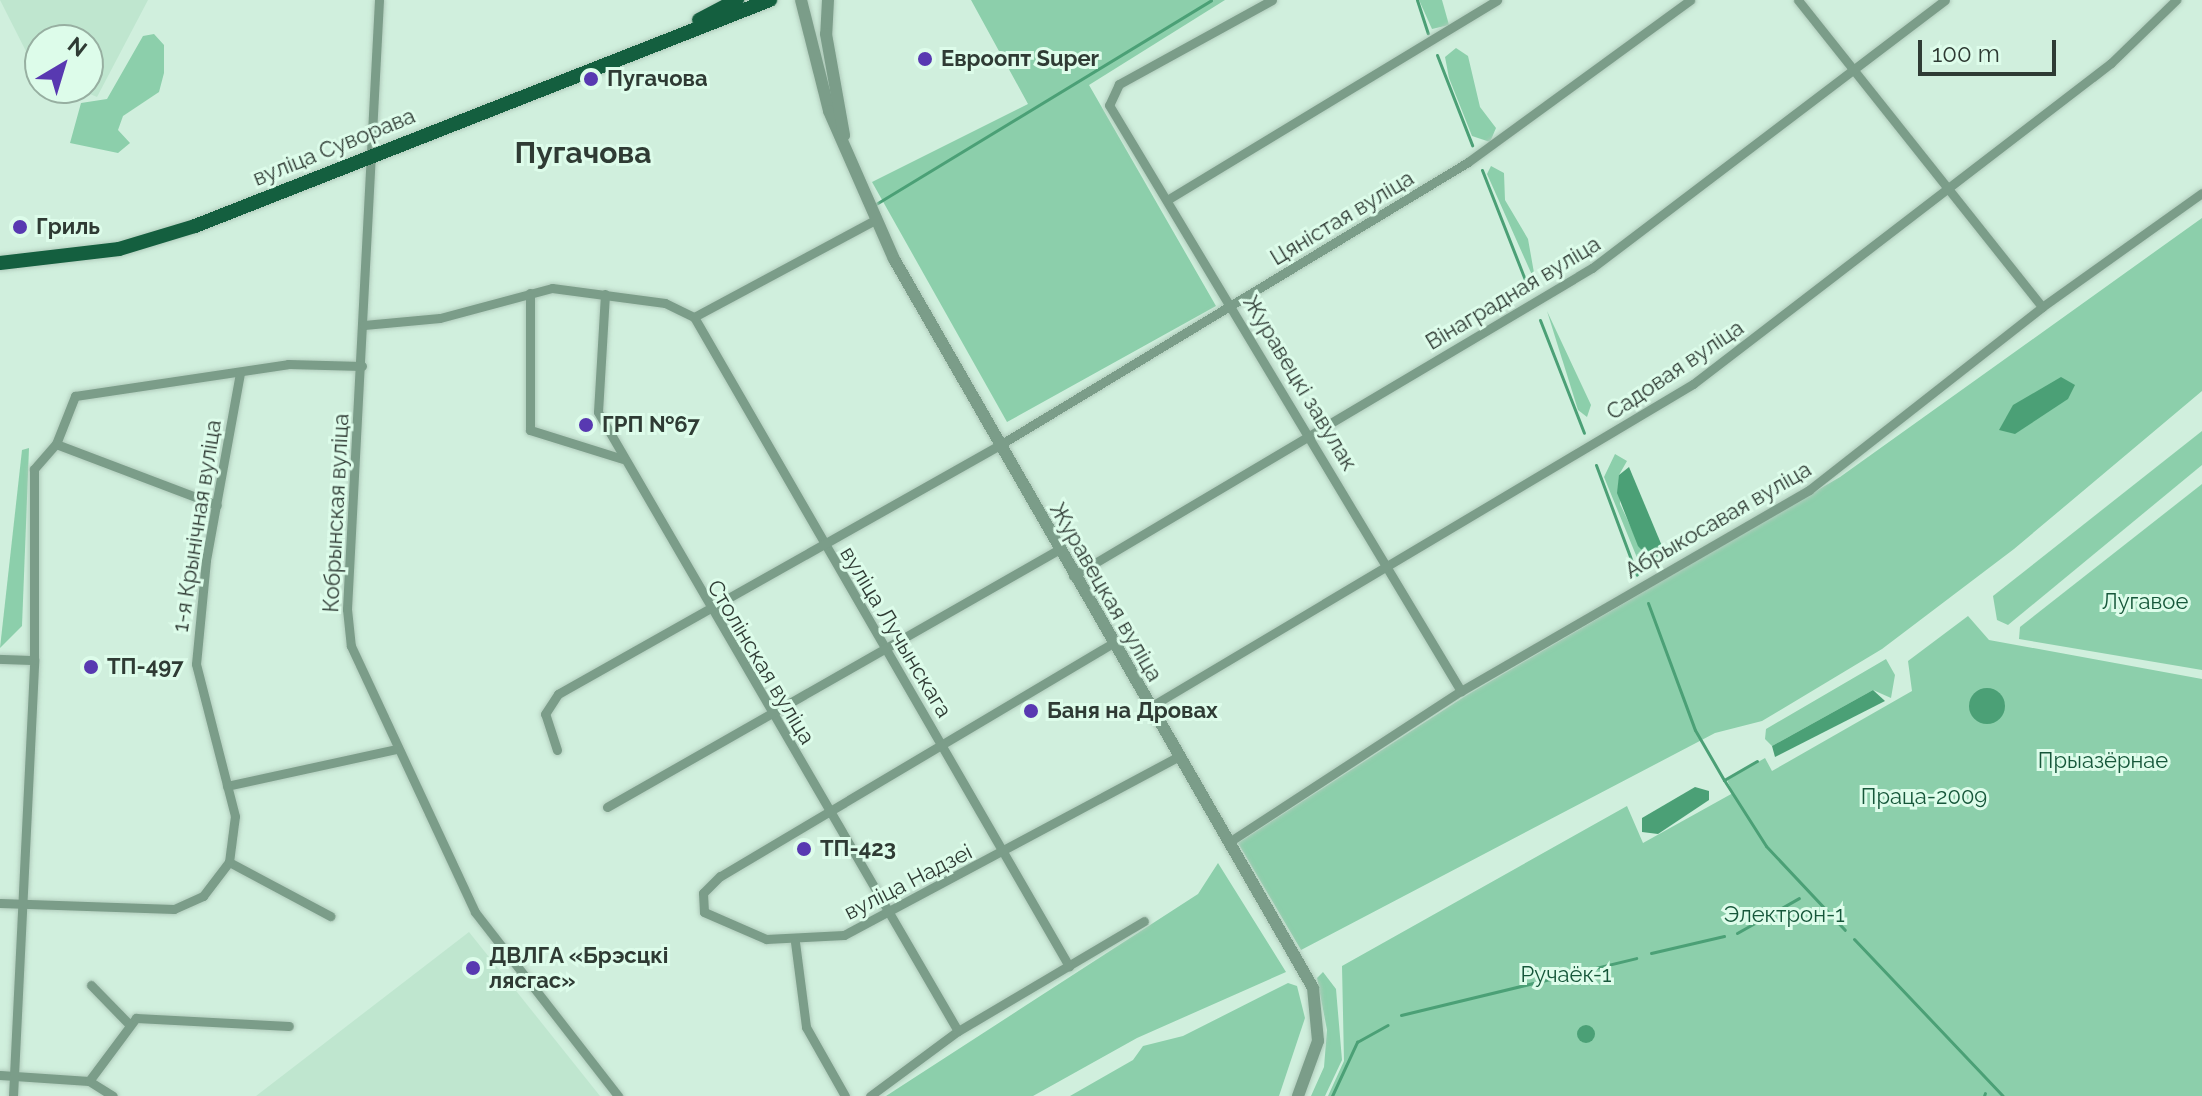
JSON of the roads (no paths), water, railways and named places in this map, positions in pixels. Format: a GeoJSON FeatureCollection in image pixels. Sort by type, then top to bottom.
{"type":"FeatureCollection","features":[{"type":"Feature","properties":{"kind":"main road","name":"вуліца Суворава"},"geometry":{"type":"LineString","coordinates":[[675,34],[737,0]]}},
{"type":"Feature","properties":{"kind":"main road","name":"вуліца Суворава"},"geometry":{"type":"LineString","coordinates":[[0,263],[119,249],[770,0]]}},
{"type":"Feature","properties":{"kind":"street","name":"Кобрынская вуліца"},"geometry":{"type":"LineString","coordinates":[[379,0],[348,622],[396,749],[475,912],[618,1096]]}},
{"type":"Feature","properties":{"kind":"street","name":"Журавецкая вуліца"},"geometry":{"type":"LineString","coordinates":[[801,0],[819,83],[875,220],[998,446],[1313,988],[1318,1041],[1299,1095]]}},
{"type":"Feature","properties":{"kind":"street","name":"Журавецкая вуліца"},"geometry":{"type":"LineString","coordinates":[[828,0],[826,34],[847,154]]}},
{"type":"Feature","properties":{"kind":"street","name":"Журавецкі завулак"},"geometry":{"type":"LineString","coordinates":[[1272,0],[1109,96],[1112,114],[1232,305],[1461,691]]}},
{"type":"Feature","properties":{"kind":"street"},"geometry":{"type":"LineString","coordinates":[[1167,200],[1497,0]]}},
{"type":"Feature","properties":{"kind":"street","name":"Цяністая вуліца"},"geometry":{"type":"LineString","coordinates":[[557,750],[545,714],[554,696],[998,446],[1526,125],[1690,0]]}},
{"type":"Feature","properties":{"kind":"street"},"geometry":{"type":"LineString","coordinates":[[1798,0],[2042,307]]}},
{"type":"Feature","properties":{"kind":"street","name":"Вінаградная вуліца"},"geometry":{"type":"LineString","coordinates":[[1073,576],[1592,268],[1854,73],[1945,0]]}},
{"type":"Feature","properties":{"kind":"street","name":"Садовая вуліца"},"geometry":{"type":"LineString","coordinates":[[1150,707],[1673,398],[2128,50],[2176,0]]}},
{"type":"Feature","properties":{"kind":"street","name":"Абрыкосавая вуліца"},"geometry":{"type":"LineString","coordinates":[[1229,842],[1461,691],[1809,490],[2042,307],[2202,193]]}},
{"type":"Feature","properties":{"kind":"street"},"geometry":{"type":"LineString","coordinates":[[364,325],[440,318],[530,293],[605,294],[671,304],[694,317],[875,220]]}},
{"type":"Feature","properties":{"kind":"street"},"geometry":{"type":"LineString","coordinates":[[530,293],[530,430],[623,459]]}},
{"type":"Feature","properties":{"kind":"street","name":"Столінская вуліца"},"geometry":{"type":"LineString","coordinates":[[605,294],[594,398],[623,459],[708,609],[892,914],[958,1031]]}},
{"type":"Feature","properties":{"kind":"street","name":"вуліца Лучынскага"},"geometry":{"type":"LineString","coordinates":[[694,317],[823,546],[886,648],[1069,966]]}},
{"type":"Feature","properties":{"kind":"street"},"geometry":{"type":"LineString","coordinates":[[13,1096],[34,660],[34,469],[56,444],[75,396],[288,364],[362,366]]}},
{"type":"Feature","properties":{"kind":"street","name":"1-я Крынічная вуліца"},"geometry":{"type":"LineString","coordinates":[[0,903],[174,909],[203,896],[229,862],[236,825],[196,664],[217,505],[240,372]]}},
{"type":"Feature","properties":{"kind":"street"},"geometry":{"type":"LineString","coordinates":[[56,444],[217,505]]}},
{"type":"Feature","properties":{"kind":"street"},"geometry":{"type":"LineString","coordinates":[[607,807],[1058,550]]}},
{"type":"Feature","properties":{"kind":"street"},"geometry":{"type":"LineString","coordinates":[[845,1096],[806,1027],[795,942],[716,923],[701,898],[720,876],[1113,643]]}},
{"type":"Feature","properties":{"kind":"street"},"geometry":{"type":"LineString","coordinates":[[0,659],[34,660]]}},
{"type":"Feature","properties":{"kind":"street"},"geometry":{"type":"LineString","coordinates":[[227,786],[396,749]]}},
{"type":"Feature","properties":{"kind":"street","name":"вуліца Надзеі"},"geometry":{"type":"LineString","coordinates":[[795,942],[844,935],[892,914],[1178,757]]}},
{"type":"Feature","properties":{"kind":"street"},"geometry":{"type":"LineString","coordinates":[[229,862],[330,916]]}},
{"type":"Feature","properties":{"kind":"street"},"geometry":{"type":"LineString","coordinates":[[870,1096],[958,1031],[1144,921]]}},
{"type":"Feature","properties":{"kind":"street"},"geometry":{"type":"LineString","coordinates":[[91,985],[127,1022]]}},
{"type":"Feature","properties":{"kind":"street"},"geometry":{"type":"LineString","coordinates":[[89,1081],[127,1022],[146,1016],[289,1026]]}},
{"type":"Feature","properties":{"kind":"street"},"geometry":{"type":"LineString","coordinates":[[0,1075],[89,1081],[113,1096]]}},
{"type":"Feature","properties":{"kind":"waterway"},"geometry":{"type":"LineString","coordinates":[[876,204],[1211,0]]}},
{"type":"Feature","properties":{"kind":"waterway"},"geometry":{"type":"LineString","coordinates":[[1417,0],[1428,33]]}},
{"type":"Feature","properties":{"kind":"waterway"},"geometry":{"type":"LineString","coordinates":[[1437,55],[1472,145]]}},
{"type":"Feature","properties":{"kind":"waterway"},"geometry":{"type":"LineString","coordinates":[[1482,170],[1529,290]]}},
{"type":"Feature","properties":{"kind":"waterway"},"geometry":{"type":"LineString","coordinates":[[1540,320],[1584,433]]}},
{"type":"Feature","properties":{"kind":"waterway"},"geometry":{"type":"LineString","coordinates":[[1596,465],[1637,575]]}},
{"type":"Feature","properties":{"kind":"waterway"},"geometry":{"type":"LineString","coordinates":[[1648,603],[1695,730],[1724,780],[1766,846],[1845,930]]}},
{"type":"Feature","properties":{"kind":"waterway"},"geometry":{"type":"LineString","coordinates":[[1724,780],[1757,761]]}},
{"type":"Feature","properties":{"kind":"waterway"},"geometry":{"type":"LineString","coordinates":[[1737,933],[1799,898]]}},
{"type":"Feature","properties":{"kind":"waterway"},"geometry":{"type":"LineString","coordinates":[[1651,953],[1724,936]]}},
{"type":"Feature","properties":{"kind":"waterway"},"geometry":{"type":"LineString","coordinates":[[1854,939],[2003,1096]]}},
{"type":"Feature","properties":{"kind":"waterway"},"geometry":{"type":"LineString","coordinates":[[1401,1015],[1636,958]]}},
{"type":"Feature","properties":{"kind":"waterway"},"geometry":{"type":"LineString","coordinates":[[1332,1096],[1357,1042],[1388,1025]]}},
{"type":"Feature","properties":{"kind":"place","name":"Евроопт Super"},"geometry":{"type":"Point","coordinates":[925,59]}},
{"type":"Feature","properties":{"kind":"place","name":"Пугачова"},"geometry":{"type":"Point","coordinates":[591,79]}},
{"type":"Feature","properties":{"kind":"place","name":"Гриль"},"geometry":{"type":"Point","coordinates":[20,227]}},
{"type":"Feature","properties":{"kind":"place","name":"ГРП №67"},"geometry":{"type":"Point","coordinates":[586,425]}},
{"type":"Feature","properties":{"kind":"place","name":"ТП-497"},"geometry":{"type":"Point","coordinates":[91,667]}},
{"type":"Feature","properties":{"kind":"place","name":"Баня на Дровах"},"geometry":{"type":"Point","coordinates":[1031,711]}},
{"type":"Feature","properties":{"kind":"place","name":"ТП-423"},"geometry":{"type":"Point","coordinates":[804,849]}},
{"type":"Feature","properties":{"kind":"place","name":"ДВЛГА «Брэсцкі лясгас»"},"geometry":{"type":"Point","coordinates":[473,968]}},
{"type":"Feature","properties":{"kind":"district","name":"Пугачова"},"geometry":{"type":"Point","coordinates":[583,153]}},
{"type":"Feature","properties":{"kind":"park label","name":"Лугавое"},"geometry":{"type":"Point","coordinates":[2145,602]}},
{"type":"Feature","properties":{"kind":"park label","name":"Прыазёрнае"},"geometry":{"type":"Point","coordinates":[2103,761]}},
{"type":"Feature","properties":{"kind":"park label","name":"Праца-2009"},"geometry":{"type":"Point","coordinates":[1924,797]}},
{"type":"Feature","properties":{"kind":"park label","name":"Электрон-1"},"geometry":{"type":"Point","coordinates":[1784,915]}},
{"type":"Feature","properties":{"kind":"park label","name":"Ручаёк-1"},"geometry":{"type":"Point","coordinates":[1566,975]}}]}
